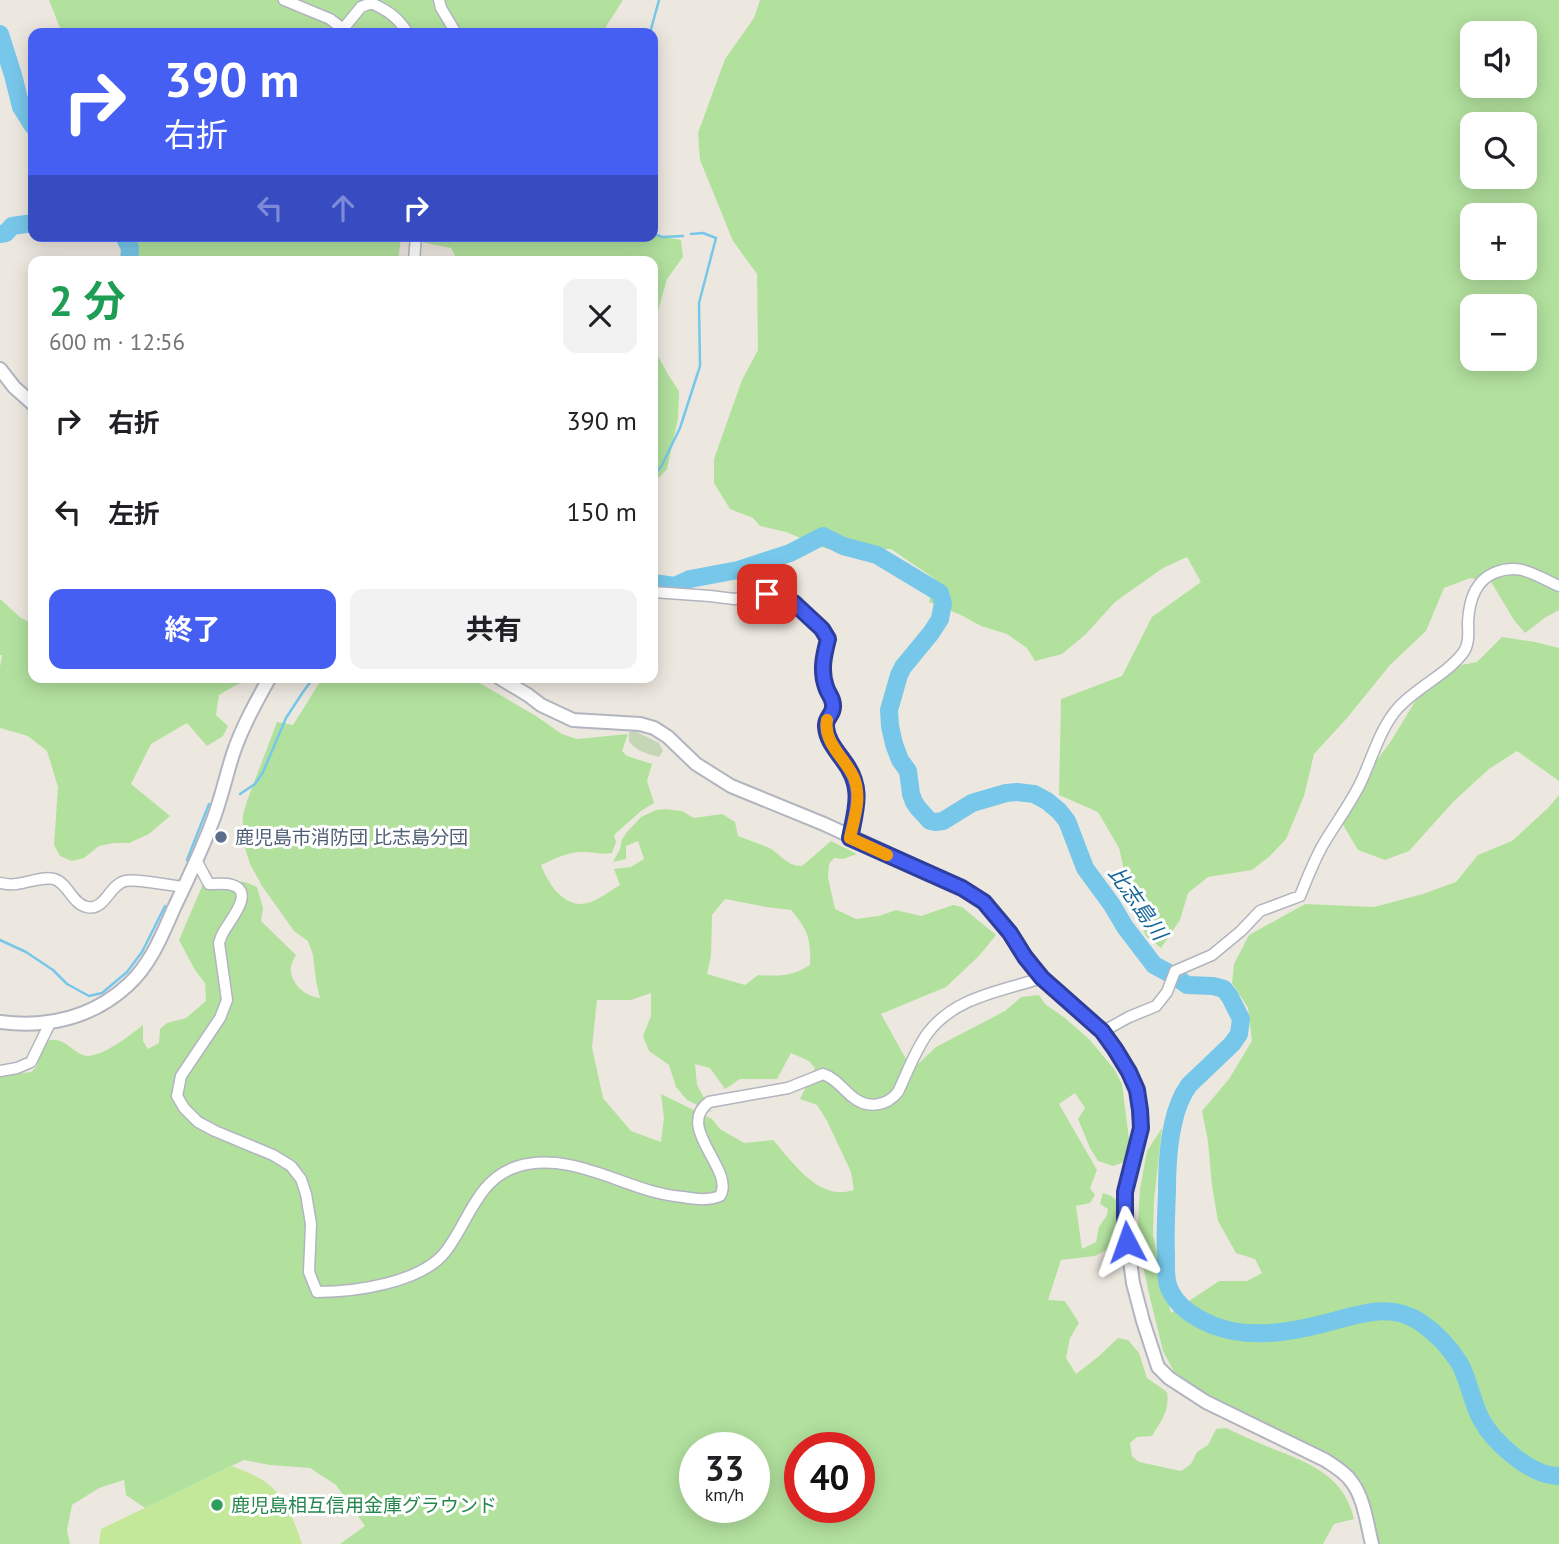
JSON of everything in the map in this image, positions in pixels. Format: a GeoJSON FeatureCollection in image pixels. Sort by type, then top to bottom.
{"type":"FeatureCollection","features":[{"type":"Feature","properties":{"kind":"street"},"geometry":{"type":"LineString","coordinates":[[284,0],[330,19],[342,28]]}},
{"type":"Feature","properties":{"kind":"street"},"geometry":{"type":"LineString","coordinates":[[439,0],[441,9],[453,28]]}},
{"type":"Feature","properties":{"kind":"street"},"geometry":{"type":"LineString","coordinates":[[344,28],[361,7],[371,3],[391,13],[404,28]]}},
{"type":"Feature","properties":{"kind":"street"},"geometry":{"type":"LineString","coordinates":[[0,369],[28,400]]}},
{"type":"Feature","properties":{"kind":"street"},"geometry":{"type":"LineString","coordinates":[[1102,1031],[1156,1006],[1167,992],[1175,971],[1212,955],[1260,911],[1300,896],[1323,845],[1359,785],[1389,721],[1398,708],[1452,665],[1464,651],[1468,642],[1471,599],[1484,579],[1508,569],[1520,569],[1531,571],[1559,586]]}},
{"type":"Feature","properties":{"kind":"street"},"geometry":{"type":"LineString","coordinates":[[658,592],[734,599],[767,594],[794,603],[822,629],[828,639],[822,671],[833,703],[826,727],[833,748],[855,780],[858,798],[850,838]]}},
{"type":"Feature","properties":{"kind":"street"},"geometry":{"type":"LineString","coordinates":[[0,1022],[32,1025],[81,1014],[101,1005],[128,985],[144,968],[213,822],[245,723],[267,683]]}},
{"type":"Feature","properties":{"kind":"street"},"geometry":{"type":"LineString","coordinates":[[508,683],[541,705],[573,720],[654,727],[696,764],[731,786],[807,816],[962,888],[984,902],[1042,978],[1102,1031],[1129,1072],[1137,1090],[1141,1128],[1125,1192],[1125,1216],[1133,1283],[1158,1367],[1206,1402],[1325,1460],[1342,1471],[1352,1481],[1359,1495],[1372,1544]]}},
{"type":"Feature","properties":{"kind":"street"},"geometry":{"type":"LineString","coordinates":[[196,860],[209,884],[230,884],[239,888],[242,894],[241,902],[219,943],[227,1000],[220,1018],[180,1076],[177,1096],[198,1122],[273,1155],[291,1166],[301,1179],[311,1224],[309,1272],[317,1292],[351,1290],[392,1281],[428,1268],[446,1252],[479,1196],[491,1181],[516,1167],[535,1163],[561,1164],[653,1192],[696,1199],[720,1196],[723,1187],[721,1178],[703,1142],[698,1118],[709,1102],[788,1088],[823,1074],[832,1078],[855,1100],[867,1104],[881,1104],[898,1092],[927,1033],[944,1016],[968,1001],[1042,978]]}},
{"type":"Feature","properties":{"kind":"street"},"geometry":{"type":"LineString","coordinates":[[0,883],[16,884],[55,879],[78,902],[88,907],[97,906],[116,884],[128,880],[184,887]]}},
{"type":"Feature","properties":{"kind":"street"},"geometry":{"type":"LineString","coordinates":[[0,1071],[31,1062],[50,1023]]}},
{"type":"Feature","properties":{"kind":"green space"},"geometry":{"type":"Polygon","coordinates":[[[49,0],[623,0],[605,28],[60,28],[49,0]]]}},
{"type":"Feature","properties":{"kind":"green space"},"geometry":{"type":"Polygon","coordinates":[[[760,0],[1559,0],[1559,610],[1525,633],[1491,582],[1470,578],[1444,588],[1426,631],[1390,665],[1314,754],[1304,796],[1286,839],[1252,870],[1208,877],[1188,893],[1180,920],[1161,948],[1146,936],[1131,901],[1119,848],[1098,812],[1059,795],[1061,699],[1122,676],[1152,617],[1201,582],[1187,557],[1163,568],[1115,602],[1086,634],[1062,654],[1035,661],[1027,648],[1007,634],[981,626],[929,602],[935,579],[891,549],[827,549],[786,532],[760,526],[753,518],[730,509],[714,483],[714,459],[742,380],[758,350],[757,274],[733,241],[700,160],[698,133],[725,59],[754,18],[760,0]]]}},
{"type":"Feature","properties":{"kind":"green space"},"geometry":{"type":"Polygon","coordinates":[[[658,236],[681,240],[683,257],[667,279],[658,311],[658,256],[455,256],[451,248],[421,242],[658,242],[658,236]]]}},
{"type":"Feature","properties":{"kind":"green space"},"geometry":{"type":"Polygon","coordinates":[[[134,242],[400,242],[399,256],[137,256],[134,242]]]}},
{"type":"Feature","properties":{"kind":"green space"},"geometry":{"type":"Polygon","coordinates":[[[658,356],[679,391],[678,419],[667,469],[658,479],[658,356]]]}},
{"type":"Feature","properties":{"kind":"green space"},"geometry":{"type":"Polygon","coordinates":[[[0,599],[28,622],[28,683],[242,683],[219,695],[216,715],[228,726],[223,736],[207,746],[187,723],[151,744],[131,784],[170,816],[149,834],[129,843],[99,846],[84,858],[72,861],[60,856],[54,845],[58,787],[47,751],[28,736],[0,728],[0,599]]]}},
{"type":"Feature","properties":{"kind":"green space"},"geometry":{"type":"Polygon","coordinates":[[[1502,637],[1559,648],[1559,781],[1517,751],[1489,769],[1454,801],[1409,851],[1385,860],[1358,850],[1337,815],[1391,741],[1419,695],[1456,666],[1477,662],[1502,637]]]}},
{"type":"Feature","properties":{"kind":"green space"},"geometry":{"type":"Polygon","coordinates":[[[319,683],[480,683],[562,734],[577,739],[628,734],[622,751],[627,756],[652,764],[647,781],[654,803],[614,835],[616,842],[612,853],[573,853],[541,865],[555,889],[565,899],[584,904],[620,885],[614,869],[631,867],[644,859],[638,841],[626,846],[626,859],[613,862],[622,839],[641,817],[665,809],[682,811],[694,818],[722,814],[735,822],[738,836],[767,847],[787,862],[796,865],[802,866],[831,841],[857,854],[843,859],[834,858],[829,864],[828,877],[835,909],[856,919],[879,916],[896,910],[921,916],[953,905],[962,907],[996,935],[979,956],[946,987],[881,1014],[906,1059],[917,1065],[936,1047],[1005,1011],[1021,997],[1039,995],[1045,1004],[1090,1040],[1114,1069],[1122,1084],[1129,1139],[1124,1162],[1113,1166],[1098,1161],[1090,1148],[1078,1119],[1085,1108],[1075,1093],[1059,1104],[1097,1170],[1090,1188],[1095,1195],[1090,1203],[1076,1206],[1082,1249],[1096,1242],[1099,1227],[1107,1215],[1108,1209],[1100,1204],[1103,1193],[1119,1202],[1118,1244],[1095,1256],[1061,1260],[1048,1300],[1065,1301],[1079,1323],[1070,1338],[1066,1358],[1076,1374],[1118,1338],[1128,1340],[1139,1353],[1147,1378],[1167,1392],[1168,1398],[1164,1415],[1152,1436],[1137,1437],[1130,1443],[1132,1456],[1139,1462],[1181,1471],[1191,1464],[1197,1452],[1208,1445],[1216,1429],[1226,1428],[1299,1459],[1323,1473],[1342,1491],[1354,1519],[1334,1524],[1323,1544],[340,1544],[365,1526],[336,1485],[310,1468],[244,1460],[145,1508],[126,1495],[124,1480],[99,1488],[72,1505],[67,1530],[70,1544],[0,1544],[0,1070],[14,1074],[31,1072],[37,1066],[42,1044],[49,1040],[61,1042],[83,1055],[95,1055],[117,1044],[143,1025],[143,1041],[148,1049],[159,1043],[160,1029],[167,1023],[186,1018],[206,1001],[205,983],[179,940],[209,870],[214,881],[245,882],[257,887],[263,908],[261,921],[296,955],[291,966],[293,978],[304,992],[320,998],[308,941],[294,931],[250,864],[242,838],[247,801],[277,722],[293,725],[319,683]],[[725,899],[712,915],[711,956],[707,974],[745,985],[758,975],[785,975],[810,965],[810,948],[801,923],[791,910],[725,899]],[[651,993],[631,1000],[597,1000],[592,1047],[603,1098],[631,1131],[661,1142],[664,1118],[661,1094],[712,1119],[720,1129],[744,1143],[773,1140],[810,1180],[819,1186],[840,1192],[854,1190],[851,1172],[827,1121],[817,1105],[800,1099],[815,1068],[809,1061],[791,1053],[777,1079],[740,1079],[725,1089],[710,1068],[695,1064],[697,1085],[712,1112],[687,1100],[676,1087],[669,1065],[649,1051],[643,1036],[651,1016],[651,993]]]}},
{"type":"Feature","properties":{"kind":"green space"},"geometry":{"type":"Polygon","coordinates":[[[635,731],[659,743],[663,751],[659,757],[642,752],[629,742],[629,732],[635,731]]]}},
{"type":"Feature","properties":{"kind":"green space"},"geometry":{"type":"Polygon","coordinates":[[[1559,795],[1559,1544],[1375,1544],[1361,1516],[1362,1482],[1348,1469],[1199,1394],[1177,1377],[1163,1351],[1137,1238],[1140,1189],[1147,1151],[1162,1128],[1153,1235],[1171,1313],[1219,1281],[1247,1281],[1262,1273],[1255,1259],[1236,1253],[1218,1221],[1202,1111],[1229,1079],[1252,1041],[1248,1008],[1232,983],[1234,964],[1249,935],[1305,904],[1374,907],[1456,882],[1478,855],[1512,841],[1559,795]]]}},
{"type":"Feature","properties":{"kind":"green space","name":"鹿児島相互信用金庫グラウンド"},"geometry":{"type":"Polygon","coordinates":[[[232,1466],[259,1478],[273,1488],[289,1511],[302,1544],[99,1544],[101,1529],[232,1466]]]}},
{"type":"Feature","properties":{"kind":"waterway"},"geometry":{"type":"LineString","coordinates":[[651,28],[659,0]]}},
{"type":"Feature","properties":{"kind":"waterway","name":"比志島川"},"geometry":{"type":"LineString","coordinates":[[0,34],[21,107],[28,118]]}},
{"type":"Feature","properties":{"kind":"waterway"},"geometry":{"type":"LineString","coordinates":[[0,234],[6,233],[12,226],[28,224]]}},
{"type":"Feature","properties":{"kind":"waterway"},"geometry":{"type":"LineString","coordinates":[[658,470],[680,428],[700,366],[699,303],[716,238],[703,233],[691,234]]}},
{"type":"Feature","properties":{"kind":"waterway"},"geometry":{"type":"LineString","coordinates":[[658,235],[683,236]]}},
{"type":"Feature","properties":{"kind":"waterway","name":"比志島川"},"geometry":{"type":"LineString","coordinates":[[127,242],[129,256]]}},
{"type":"Feature","properties":{"kind":"waterway","name":"比志島川"},"geometry":{"type":"LineString","coordinates":[[658,584],[675,586],[690,579],[738,570],[790,553],[823,536],[843,546],[877,555],[940,593],[943,603],[940,619],[903,667],[889,710],[894,744],[908,771],[911,794],[918,808],[930,821],[935,822],[943,821],[972,803],[1006,793],[1034,794],[1047,801],[1067,821],[1085,868],[1154,965],[1187,985],[1224,989],[1241,1019],[1239,1034],[1232,1044],[1186,1089],[1173,1124],[1168,1167],[1166,1232],[1166,1268],[1172,1295],[1193,1315],[1212,1325],[1239,1332],[1295,1330],[1371,1312],[1396,1312],[1408,1316],[1431,1331],[1456,1358],[1481,1419],[1494,1438],[1514,1456],[1537,1471],[1559,1476]]}},
{"type":"Feature","properties":{"kind":"waterway"},"geometry":{"type":"LineString","coordinates":[[240,794],[255,784],[263,772],[286,718],[310,683]]}},
{"type":"Feature","properties":{"kind":"waterway"},"geometry":{"type":"LineString","coordinates":[[187,860],[209,804]]}},
{"type":"Feature","properties":{"kind":"waterway"},"geometry":{"type":"LineString","coordinates":[[0,940],[26,952],[53,970],[67,984],[89,996],[102,993],[127,972],[142,952],[165,906]]}},
{"type":"Feature","properties":{"kind":"slow traffic"},"geometry":{"type":"LineString","coordinates":[[827,720],[826,727],[833,748],[855,780],[858,798],[850,838],[887,855]]}},
{"type":"Feature","properties":{"kind":"place","name":"鹿児島市消防団 比志島分団"},"geometry":{"type":"Point","coordinates":[221,837]}},
{"type":"Feature","properties":{"kind":"place","name":"鹿児島相互信用金庫グラウンド"},"geometry":{"type":"Point","coordinates":[217,1505]}},
{"type":"Feature","properties":{"kind":"route"},"geometry":{"type":"LineString","coordinates":[[767,594],[794,603],[822,629],[828,639],[822,671],[833,703],[826,727],[833,748],[855,780],[858,798],[850,838],[962,888],[984,902],[1042,978],[1102,1031],[1129,1072],[1137,1090],[1141,1128],[1125,1192],[1127,1242]]}}]}
